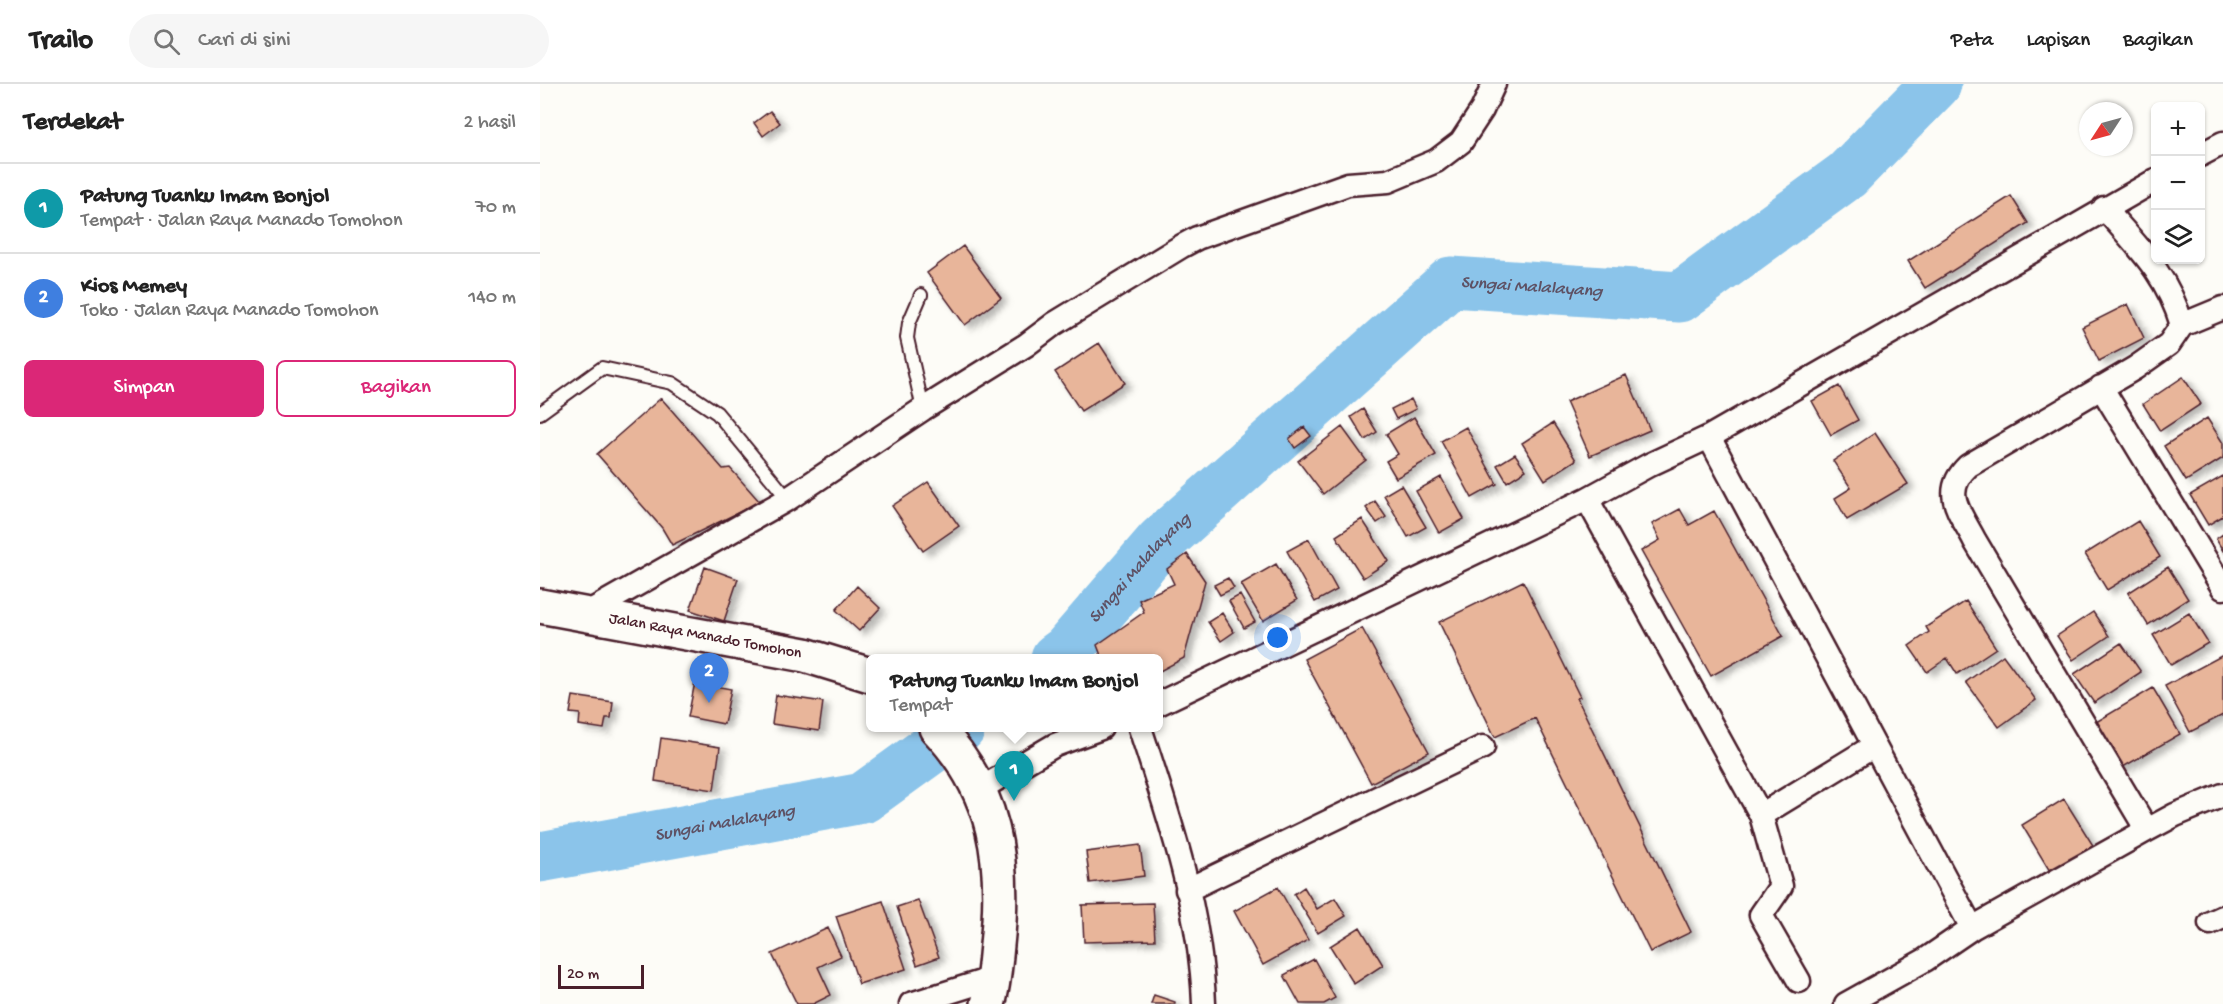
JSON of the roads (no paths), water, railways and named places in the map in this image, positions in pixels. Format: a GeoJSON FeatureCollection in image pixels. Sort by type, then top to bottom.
{"type":"FeatureCollection","features":[{"type":"Feature","properties":{"kind":"highway","name":"Jalan Raya Manado Tomohon"},"geometry":{"type":"LineString","coordinates":[[540,606],[805,655],[866,673]]}},
{"type":"Feature","properties":{"kind":"highway"},"geometry":{"type":"LineString","coordinates":[[939,732],[974,777],[995,843],[1001,898],[991,991]]}},
{"type":"Feature","properties":{"kind":"street"},"geometry":{"type":"LineString","coordinates":[[585,614],[788,499],[1093,300],[1197,238],[1348,184],[1388,181],[1436,160],[1461,142],[1482,110],[1494,84]]}},
{"type":"Feature","properties":{"kind":"street"},"geometry":{"type":"LineString","coordinates":[[2205,152],[2223,143]]}},
{"type":"Feature","properties":{"kind":"street"},"geometry":{"type":"LineString","coordinates":[[1163,702],[1587,500],[1649,465],[1709,437],[2151,183]]}},
{"type":"Feature","properties":{"kind":"street"},"geometry":{"type":"LineString","coordinates":[[2104,208],[2157,268],[2174,299],[2182,325]]}},
{"type":"Feature","properties":{"kind":"street"},"geometry":{"type":"LineString","coordinates":[[2147,830],[1975,541],[1957,506],[1953,489],[1959,475],[1968,466],[2169,344],[2182,325],[2223,308]]}},
{"type":"Feature","properties":{"kind":"street"},"geometry":{"type":"LineString","coordinates":[[2101,387],[2223,588]]}},
{"type":"Feature","properties":{"kind":"street"},"geometry":{"type":"LineString","coordinates":[[1709,437],[1972,928]]}},
{"type":"Feature","properties":{"kind":"street"},"geometry":{"type":"LineString","coordinates":[[1587,500],[1761,815],[1781,886],[1761,915],[1799,981]]}},
{"type":"Feature","properties":{"kind":"street"},"geometry":{"type":"LineString","coordinates":[[974,777],[1090,732]]}},
{"type":"Feature","properties":{"kind":"street"},"geometry":{"type":"LineString","coordinates":[[1141,732],[1188,890],[1202,967],[1204,1004]]}},
{"type":"Feature","properties":{"kind":"street"},"geometry":{"type":"LineString","coordinates":[[1761,815],[1875,746]]}},
{"type":"Feature","properties":{"kind":"street"},"geometry":{"type":"LineString","coordinates":[[1188,890],[1483,747]]}},
{"type":"Feature","properties":{"kind":"street"},"geometry":{"type":"LineString","coordinates":[[1846,1004],[1925,960],[1972,928],[2147,830],[2175,815],[2223,795]]}},
{"type":"Feature","properties":{"kind":"street"},"geometry":{"type":"LineString","coordinates":[[911,1004],[991,991]]}},
{"type":"Feature","properties":{"kind":"lane"},"geometry":{"type":"LineString","coordinates":[[921,295],[910,318],[907,338],[923,409]]}},
{"type":"Feature","properties":{"kind":"lane"},"geometry":{"type":"LineString","coordinates":[[540,413],[602,368],[672,383],[717,413],[788,499]]}},
{"type":"Feature","properties":{"kind":"waterway","name":"Sungai Malalayang"},"geometry":{"type":"LineString","coordinates":[[1062,654],[1161,541],[1451,282],[1680,297],[1847,175],[1936,84]]}},
{"type":"Feature","properties":{"kind":"waterway","name":"Sungai Malalayang"},"geometry":{"type":"LineString","coordinates":[[540,857],[863,798],[954,732]]}},
{"type":"Feature","properties":{"kind":"place","name":"Kios Memey"},"geometry":{"type":"Point","coordinates":[709,703]}},
{"type":"Feature","properties":{"kind":"place","name":"Patung Tuanku Imam Bonjol"},"geometry":{"type":"Point","coordinates":[1014,801]}}]}
